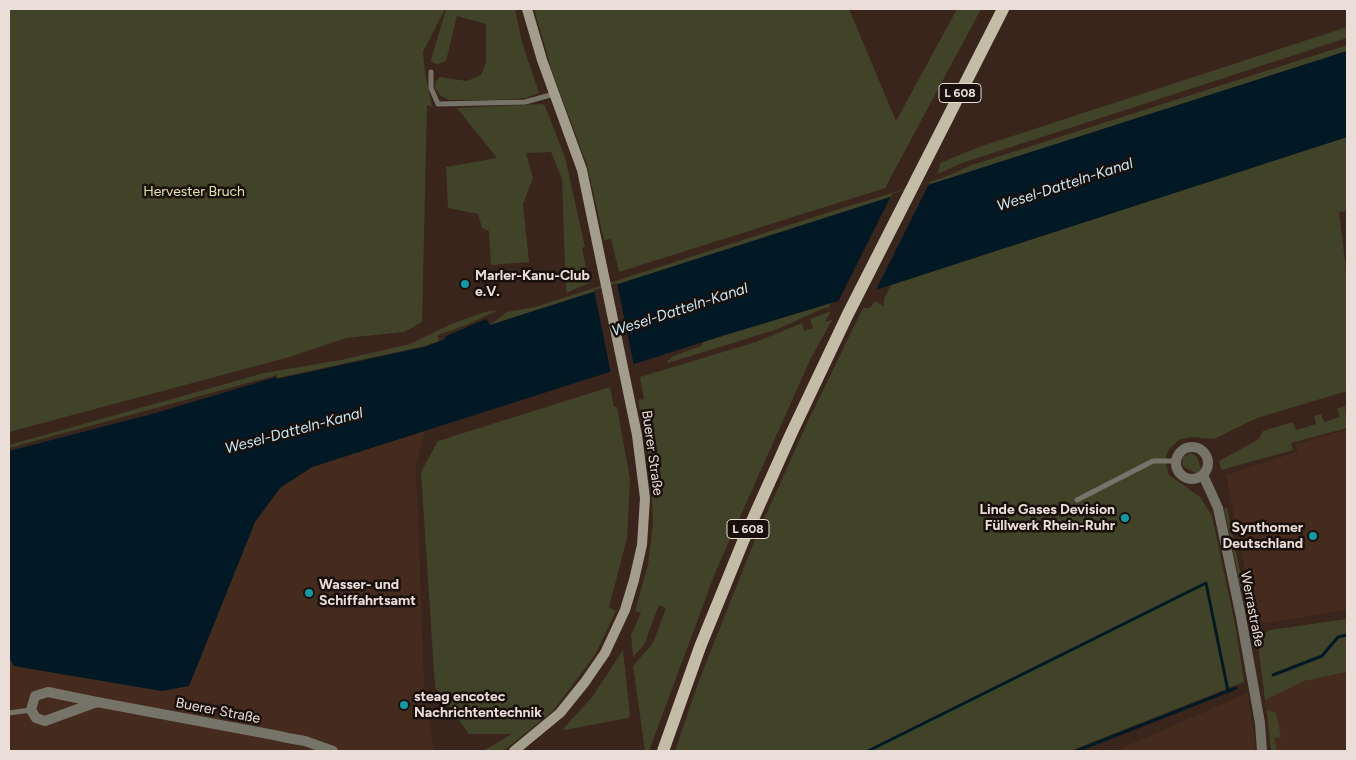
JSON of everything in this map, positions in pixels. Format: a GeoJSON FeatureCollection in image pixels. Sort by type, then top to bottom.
{"type":"FeatureCollection","features":[{"type":"Feature","properties":{"kind":"main road","name":"L 608"},"geometry":{"type":"LineString","coordinates":[[663,751],[700,647],[744,540],[848,314],[1003,9]]}},
{"type":"Feature","properties":{"kind":"street"},"geometry":{"type":"LineString","coordinates":[[527,9],[537,46],[554,94]]}},
{"type":"Feature","properties":{"kind":"street","name":"Buerer Straße"},"geometry":{"type":"LineString","coordinates":[[514,751],[560,713],[585,682],[613,636],[629,595],[642,545],[645,498],[642,466],[627,385],[582,170],[554,94]]}},
{"type":"Feature","properties":{"kind":"street","name":"Werrastraße"},"geometry":{"type":"LineString","coordinates":[[1176,461],[1181,451],[1186,448],[1197,448],[1205,455],[1207,460],[1203,475],[1218,508],[1241,617],[1260,723],[1262,751]]}},
{"type":"Feature","properties":{"kind":"street"},"geometry":{"type":"LineString","coordinates":[[1176,461],[1176,467],[1182,476],[1193,479],[1203,475]]}},
{"type":"Feature","properties":{"kind":"street","name":"Buerer Straße"},"geometry":{"type":"LineString","coordinates":[[31,710],[32,700],[43,692],[305,741],[333,751]]}},
{"type":"Feature","properties":{"kind":"street"},"geometry":{"type":"LineString","coordinates":[[31,710],[36,718],[45,721],[97,702]]}},
{"type":"Feature","properties":{"kind":"lane"},"geometry":{"type":"LineString","coordinates":[[432,72],[431,88],[438,104],[525,102],[554,94]]}},
{"type":"Feature","properties":{"kind":"lane"},"geometry":{"type":"LineString","coordinates":[[1077,500],[1153,461],[1176,461]]}},
{"type":"Feature","properties":{"kind":"lane"},"geometry":{"type":"LineString","coordinates":[[9,713],[31,710]]}},
{"type":"Feature","properties":{"kind":"shaded area"},"geometry":{"type":"Polygon","coordinates":[[[425,430],[416,465],[424,681],[434,751],[9,751],[9,657],[14,666],[162,691],[189,686],[255,522],[280,488],[312,467],[425,430]]]}},
{"type":"Feature","properties":{"kind":"shaded area"},"geometry":{"type":"Polygon","coordinates":[[[1347,430],[1347,610],[1269,623],[1255,621],[1226,475],[1297,452],[1296,444],[1347,430]]]}},
{"type":"Feature","properties":{"kind":"shaded area"},"geometry":{"type":"Polygon","coordinates":[[[1347,672],[1347,751],[1271,751],[1265,700],[1304,681],[1347,672]]]}},
{"type":"Feature","properties":{"kind":"shaded area"},"geometry":{"type":"Polygon","coordinates":[[[1248,693],[1256,751],[1115,751],[1248,693]]]}},
{"type":"Feature","properties":{"kind":"green space","name":"Hervester Bruch"},"geometry":{"type":"Polygon","coordinates":[[[9,9],[445,9],[423,52],[432,107],[427,105],[422,322],[404,332],[346,338],[286,358],[9,432],[9,9]]]}},
{"type":"Feature","properties":{"kind":"green space"},"geometry":{"type":"Polygon","coordinates":[[[446,9],[515,9],[522,42],[539,93],[526,98],[491,100],[448,100],[440,95],[435,88],[436,81],[440,77],[467,81],[481,75],[486,63],[486,24],[457,16],[446,61],[438,64],[433,63],[431,60],[446,9]]]}},
{"type":"Feature","properties":{"kind":"green space"},"geometry":{"type":"Polygon","coordinates":[[[534,9],[849,9],[896,121],[957,9],[981,9],[885,188],[619,272],[611,239],[604,240],[587,165],[552,71],[534,9]]]}},
{"type":"Feature","properties":{"kind":"green space"},"geometry":{"type":"Polygon","coordinates":[[[1347,27],[1347,38],[962,163],[938,174],[940,163],[979,147],[1347,27]]]}},
{"type":"Feature","properties":{"kind":"green space"},"geometry":{"type":"Polygon","coordinates":[[[1347,45],[1347,51],[490,325],[507,312],[535,307],[842,208],[942,178],[972,165],[1347,45]]]}},
{"type":"Feature","properties":{"kind":"green space"},"geometry":{"type":"Polygon","coordinates":[[[542,104],[545,106],[565,157],[585,247],[582,248],[589,283],[566,293],[562,179],[551,152],[526,153],[533,178],[523,204],[529,262],[491,265],[489,231],[482,228],[478,214],[448,208],[446,167],[497,158],[457,108],[542,104]]]}},
{"type":"Feature","properties":{"kind":"green space"},"geometry":{"type":"Polygon","coordinates":[[[1347,137],[1347,211],[1339,212],[1347,277],[1347,391],[1257,418],[1214,439],[1192,437],[1180,439],[1169,449],[1166,456],[1169,475],[1200,497],[1212,516],[1236,629],[1244,682],[1070,751],[675,751],[698,683],[756,537],[808,421],[863,308],[870,308],[875,301],[884,306],[884,299],[891,285],[1347,137]]]}},
{"type":"Feature","properties":{"kind":"green space"},"geometry":{"type":"Polygon","coordinates":[[[831,303],[828,309],[826,307],[778,329],[668,363],[667,361],[671,357],[701,346],[703,342],[831,303]]]}},
{"type":"Feature","properties":{"kind":"green space"},"geometry":{"type":"Polygon","coordinates":[[[498,310],[469,324],[438,335],[439,341],[425,346],[277,378],[277,375],[9,448],[9,445],[264,373],[341,360],[410,344],[449,325],[485,312],[498,310]]]}},
{"type":"Feature","properties":{"kind":"green space"},"geometry":{"type":"Polygon","coordinates":[[[831,311],[825,322],[832,320],[811,358],[715,573],[649,751],[645,751],[633,666],[653,643],[666,608],[659,605],[644,645],[633,657],[631,635],[641,613],[635,611],[648,565],[653,523],[651,469],[638,400],[644,399],[640,377],[756,342],[802,323],[804,331],[813,328],[810,319],[831,311]]]}},
{"type":"Feature","properties":{"kind":"green space"},"geometry":{"type":"Polygon","coordinates":[[[610,387],[614,407],[617,407],[630,479],[627,538],[609,607],[616,611],[595,655],[553,711],[503,751],[483,751],[512,734],[469,734],[435,687],[421,472],[438,441],[610,387]]]}},
{"type":"Feature","properties":{"kind":"green space"},"geometry":{"type":"Polygon","coordinates":[[[1345,406],[1347,428],[1291,443],[1293,450],[1221,470],[1219,461],[1259,439],[1263,431],[1293,422],[1296,430],[1316,424],[1314,416],[1321,414],[1324,422],[1340,417],[1337,409],[1345,406]]]}},
{"type":"Feature","properties":{"kind":"green space"},"geometry":{"type":"Polygon","coordinates":[[[1191,453],[1197,457],[1201,468],[1197,474],[1184,467],[1182,463],[1183,457],[1191,453]]]}},
{"type":"Feature","properties":{"kind":"green space"},"geometry":{"type":"Polygon","coordinates":[[[1224,508],[1227,508],[1248,609],[1245,609],[1224,508]]]}},
{"type":"Feature","properties":{"kind":"green space"},"geometry":{"type":"Polygon","coordinates":[[[1347,619],[1347,672],[1304,681],[1265,700],[1257,637],[1270,630],[1347,619]]]}},
{"type":"Feature","properties":{"kind":"green space"},"geometry":{"type":"Polygon","coordinates":[[[623,650],[630,715],[628,718],[563,729],[593,696],[623,650]]]}},
{"type":"Feature","properties":{"kind":"green space"},"geometry":{"type":"Polygon","coordinates":[[[1267,710],[1276,713],[1281,737],[1274,738],[1277,751],[1271,751],[1267,710]]]}},
{"type":"Feature","properties":{"kind":"water","name":"Wesel-Datteln-Kanal"},"geometry":{"type":"Polygon","coordinates":[[[1347,51],[1347,137],[891,285],[725,335],[312,467],[280,488],[255,522],[189,686],[162,691],[14,666],[9,657],[9,451],[152,414],[276,377],[277,379],[424,347],[444,340],[446,336],[486,319],[490,325],[1347,51]]]}},
{"type":"Feature","properties":{"kind":"pier"},"geometry":{"type":"Polygon","coordinates":[[[930,182],[875,292],[837,304],[892,194],[930,182]]]}},
{"type":"Feature","properties":{"kind":"pier"},"geometry":{"type":"Polygon","coordinates":[[[617,283],[634,366],[611,374],[594,290],[617,283]]]}},
{"type":"Feature","properties":{"kind":"waterway"},"geometry":{"type":"LineString","coordinates":[[868,751],[1206,583],[1228,691]]}},
{"type":"Feature","properties":{"kind":"waterway"},"geometry":{"type":"LineString","coordinates":[[1273,675],[1322,656],[1338,637],[1347,635]]}},
{"type":"Feature","properties":{"kind":"waterway"},"geometry":{"type":"LineString","coordinates":[[1076,751],[1236,688]]}},
{"type":"Feature","properties":{"kind":"place","name":"Marler-Kanu-Club e.V."},"geometry":{"type":"Point","coordinates":[465,284]}},
{"type":"Feature","properties":{"kind":"place","name":"Linde Gases Devision Füllwerk Rhein-Ruhr"},"geometry":{"type":"Point","coordinates":[1125,518]}},
{"type":"Feature","properties":{"kind":"place","name":"Synthomer Deutschland"},"geometry":{"type":"Point","coordinates":[1313,536]}},
{"type":"Feature","properties":{"kind":"place","name":"Wasser- und Schiffahrtsamt"},"geometry":{"type":"Point","coordinates":[309,593]}},
{"type":"Feature","properties":{"kind":"place","name":"steag encotec Nachrichtentechnik"},"geometry":{"type":"Point","coordinates":[404,705]}}]}
